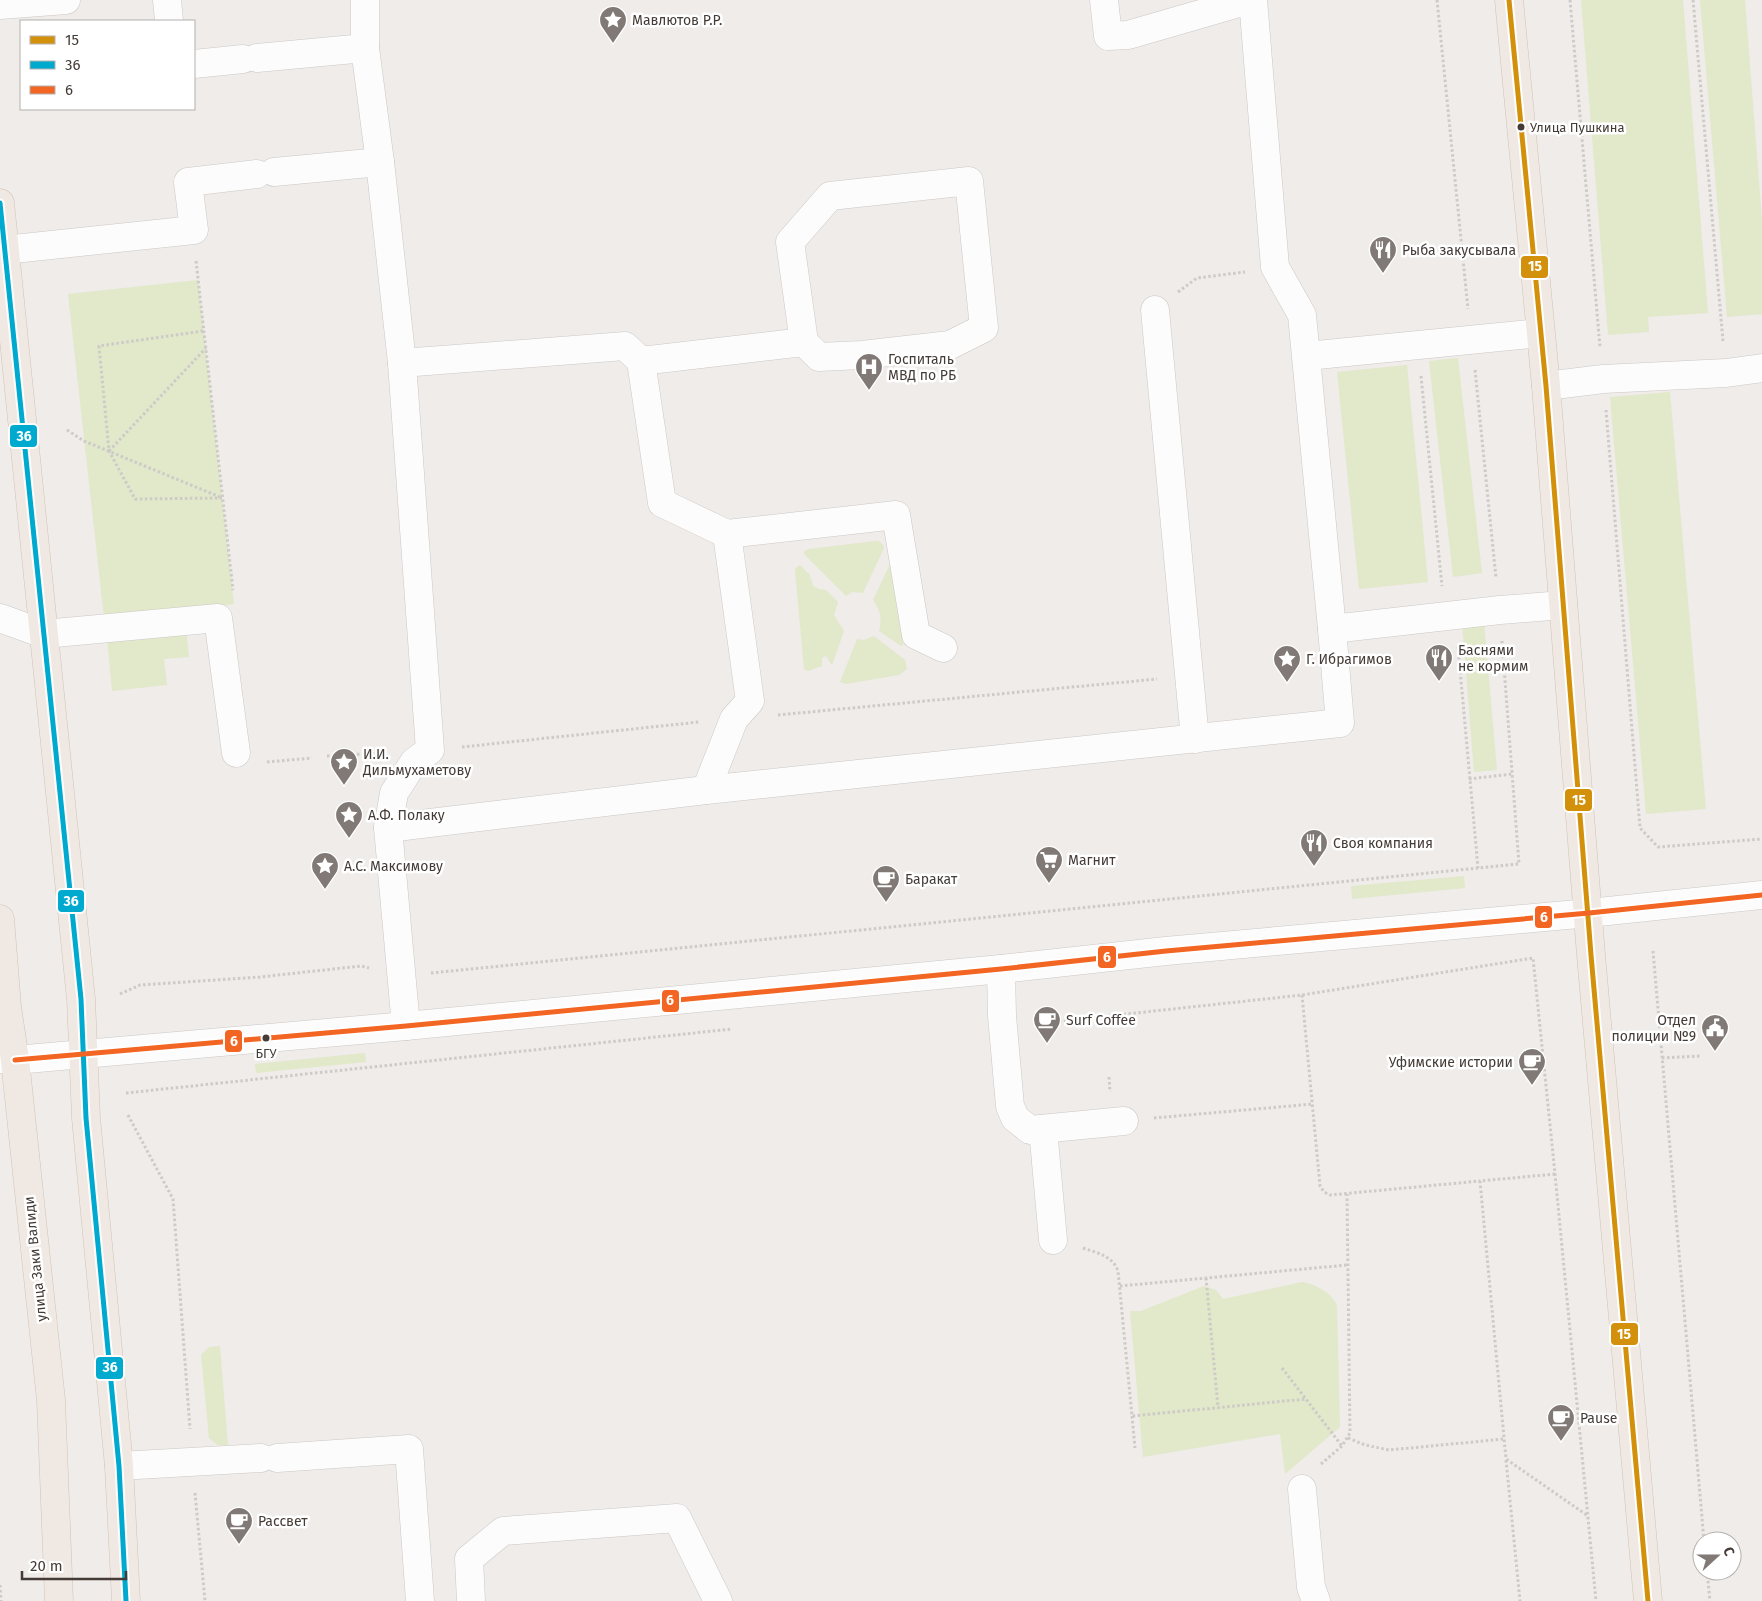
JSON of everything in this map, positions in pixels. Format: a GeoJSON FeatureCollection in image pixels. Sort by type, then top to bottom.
{"type":"FeatureCollection","features":[{"type":"Feature","properties":{"kind":"main road"},"geometry":{"type":"LineString","coordinates":[[1508,0],[1546,386],[1648,1601]]}},
{"type":"Feature","properties":{"kind":"main road"},"geometry":{"type":"LineString","coordinates":[[0,203],[80,999],[87,1127],[119,1466],[126,1601]]}},
{"type":"Feature","properties":{"kind":"main road","name":"улица Заки Валиди"},"geometry":{"type":"LineString","coordinates":[[0,918],[8,1007],[7,1059],[50,1400],[59,1601]]}},
{"type":"Feature","properties":{"kind":"street"},"geometry":{"type":"LineString","coordinates":[[0,5],[66,0]]}},
{"type":"Feature","properties":{"kind":"street"},"geometry":{"type":"LineString","coordinates":[[167,0],[170,20]]}},
{"type":"Feature","properties":{"kind":"street"},"geometry":{"type":"LineString","coordinates":[[365,0],[365,48],[380,162],[402,364],[430,750],[414,762],[394,793],[388,828],[406,1026]]}},
{"type":"Feature","properties":{"kind":"street"},"geometry":{"type":"LineString","coordinates":[[388,828],[706,790],[1340,723],[1302,315],[1275,268],[1251,0],[1128,35],[1108,36],[1104,0]]}},
{"type":"Feature","properties":{"kind":"street"},"geometry":{"type":"LineString","coordinates":[[195,64],[365,48]]}},
{"type":"Feature","properties":{"kind":"street"},"geometry":{"type":"LineString","coordinates":[[4,250],[194,230],[188,182],[380,162]]}},
{"type":"Feature","properties":{"kind":"street"},"geometry":{"type":"LineString","coordinates":[[969,181],[984,328],[950,345],[862,355],[819,357],[804,342],[790,242],[830,196],[969,181]]}},
{"type":"Feature","properties":{"kind":"street"},"geometry":{"type":"LineString","coordinates":[[1155,310],[1195,738]]}},
{"type":"Feature","properties":{"kind":"street"},"geometry":{"type":"LineString","coordinates":[[1307,356],[1540,333]]}},
{"type":"Feature","properties":{"kind":"street"},"geometry":{"type":"LineString","coordinates":[[642,361],[804,342]]}},
{"type":"Feature","properties":{"kind":"street"},"geometry":{"type":"LineString","coordinates":[[402,364],[625,346],[642,361],[662,503],[727,534],[896,515],[916,634],[943,648]]}},
{"type":"Feature","properties":{"kind":"street"},"geometry":{"type":"LineString","coordinates":[[1546,386],[1603,379],[1726,373],[1762,368]]}},
{"type":"Feature","properties":{"kind":"street"},"geometry":{"type":"LineString","coordinates":[[706,790],[734,719],[750,701],[727,534]]}},
{"type":"Feature","properties":{"kind":"street"},"geometry":{"type":"LineString","coordinates":[[1332,629],[1500,610],[1563,606]]}},
{"type":"Feature","properties":{"kind":"street"},"geometry":{"type":"LineString","coordinates":[[0,618],[44,634],[218,618],[236,753]]}},
{"type":"Feature","properties":{"kind":"street"},"geometry":{"type":"LineString","coordinates":[[7,1059],[406,1026],[1001,969],[1166,950],[1589,913],[1762,895]]}},
{"type":"Feature","properties":{"kind":"street"},"geometry":{"type":"LineString","coordinates":[[1001,969],[1002,1016],[1012,1112],[1015,1118],[1030,1130],[1124,1121]]}},
{"type":"Feature","properties":{"kind":"street"},"geometry":{"type":"LineString","coordinates":[[1042,1129],[1053,1240]]}},
{"type":"Feature","properties":{"kind":"street"},"geometry":{"type":"LineString","coordinates":[[119,1466],[409,1449],[420,1601]]}},
{"type":"Feature","properties":{"kind":"street"},"geometry":{"type":"LineString","coordinates":[[1302,1489],[1311,1587],[1316,1601]]}},
{"type":"Feature","properties":{"kind":"street"},"geometry":{"type":"LineString","coordinates":[[471,1601],[469,1559],[503,1531],[677,1518],[718,1601]]}},
{"type":"Feature","properties":{"kind":"path"},"geometry":{"type":"LineString","coordinates":[[120,994],[140,984],[260,976],[361,966],[400,976],[1519,864],[1500,610],[1437,0]]}},
{"type":"Feature","properties":{"kind":"path"},"geometry":{"type":"LineString","coordinates":[[1570,0],[1640,828],[1658,847],[1762,839]]}},
{"type":"Feature","properties":{"kind":"path"},"geometry":{"type":"LineString","coordinates":[[1694,0],[1726,373]]}},
{"type":"Feature","properties":{"kind":"path"},"geometry":{"type":"LineString","coordinates":[[194,230],[233,595]]}},
{"type":"Feature","properties":{"kind":"path"},"geometry":{"type":"LineString","coordinates":[[1155,310],[1197,278],[1275,268]]}},
{"type":"Feature","properties":{"kind":"path"},"geometry":{"type":"LineString","coordinates":[[204,332],[99,346],[109,451],[135,499],[222,498]]}},
{"type":"Feature","properties":{"kind":"path"},"geometry":{"type":"LineString","coordinates":[[1418,346],[1441,582],[1455,615],[1478,868]]}},
{"type":"Feature","properties":{"kind":"path"},"geometry":{"type":"LineString","coordinates":[[109,451],[206,348]]}},
{"type":"Feature","properties":{"kind":"path"},"geometry":{"type":"LineString","coordinates":[[67,430],[84,441],[222,498]]}},
{"type":"Feature","properties":{"kind":"path"},"geometry":{"type":"LineString","coordinates":[[326,756],[430,750],[1189,676]]}},
{"type":"Feature","properties":{"kind":"path"},"geometry":{"type":"LineString","coordinates":[[262,762],[312,758]]}},
{"type":"Feature","properties":{"kind":"path"},"geometry":{"type":"LineString","coordinates":[[1469,778],[1512,774]]}},
{"type":"Feature","properties":{"kind":"path"},"geometry":{"type":"LineString","coordinates":[[1653,951],[1703,1531]]}},
{"type":"Feature","properties":{"kind":"path"},"geometry":{"type":"LineString","coordinates":[[1002,1016],[1034,1024],[1103,1017],[1302,995],[1533,958],[1556,1174],[1596,1601]]}},
{"type":"Feature","properties":{"kind":"path"},"geometry":{"type":"LineString","coordinates":[[1302,995],[1322,1190],[1330,1195],[1347,1194],[1556,1174]]}},
{"type":"Feature","properties":{"kind":"path"},"geometry":{"type":"LineString","coordinates":[[1103,1017],[1104,1026]]}},
{"type":"Feature","properties":{"kind":"path"},"geometry":{"type":"LineString","coordinates":[[126,1093],[740,1028]]}},
{"type":"Feature","properties":{"kind":"path"},"geometry":{"type":"LineString","coordinates":[[1662,1058],[1702,1056]]}},
{"type":"Feature","properties":{"kind":"path"},"geometry":{"type":"LineString","coordinates":[[1124,1121],[1313,1104]]}},
{"type":"Feature","properties":{"kind":"path"},"geometry":{"type":"LineString","coordinates":[[128,1115],[173,1199],[205,1601]]}},
{"type":"Feature","properties":{"kind":"path"},"geometry":{"type":"LineString","coordinates":[[1480,1181],[1520,1601]]}},
{"type":"Feature","properties":{"kind":"path"},"geometry":{"type":"LineString","coordinates":[[1302,1489],[1304,1480],[1310,1473],[1342,1446],[1348,1438],[1350,1428],[1347,1194]]}},
{"type":"Feature","properties":{"kind":"path"},"geometry":{"type":"LineString","coordinates":[[1053,1240],[1108,1256],[1117,1266],[1135,1448]]}},
{"type":"Feature","properties":{"kind":"path"},"geometry":{"type":"LineString","coordinates":[[1120,1286],[1347,1265]]}},
{"type":"Feature","properties":{"kind":"path"},"geometry":{"type":"LineString","coordinates":[[1206,1278],[1218,1408]]}},
{"type":"Feature","properties":{"kind":"path"},"geometry":{"type":"LineString","coordinates":[[1282,1368],[1342,1446]]}},
{"type":"Feature","properties":{"kind":"path"},"geometry":{"type":"LineString","coordinates":[[1132,1416],[1306,1399]]}},
{"type":"Feature","properties":{"kind":"path"},"geometry":{"type":"LineString","coordinates":[[1348,1438],[1365,1445],[1388,1450],[1504,1439]]}},
{"type":"Feature","properties":{"kind":"path"},"geometry":{"type":"LineString","coordinates":[[1506,1460],[1588,1516]]}},
{"type":"Feature","properties":{"kind":"path"},"geometry":{"type":"LineString","coordinates":[[1708,1581],[1710,1601]]}},
{"type":"Feature","properties":{"kind":"path"},"geometry":{"type":"LineString","coordinates":[[0,1585],[1,1601]]}},
{"type":"Feature","properties":{"kind":"green space"},"geometry":{"type":"Polygon","coordinates":[[[1581,0],[1683,0],[1708,313],[1648,317],[1649,332],[1608,335],[1581,0]]]}},
{"type":"Feature","properties":{"kind":"green space"},"geometry":{"type":"Polygon","coordinates":[[[1700,0],[1745,0],[1762,220],[1762,314],[1727,317],[1700,0]]]}},
{"type":"Feature","properties":{"kind":"green space"},"geometry":{"type":"Polygon","coordinates":[[[198,280],[234,604],[104,618],[68,294],[198,280]]]}},
{"type":"Feature","properties":{"kind":"green space"},"geometry":{"type":"Polygon","coordinates":[[[1458,358],[1482,573],[1453,577],[1429,361],[1458,358]]]}},
{"type":"Feature","properties":{"kind":"green space"},"geometry":{"type":"Polygon","coordinates":[[[1407,365],[1428,582],[1359,589],[1337,372],[1407,365]]]}},
{"type":"Feature","properties":{"kind":"green space"},"geometry":{"type":"Polygon","coordinates":[[[1670,392],[1706,809],[1646,814],[1610,397],[1670,392]]]}},
{"type":"Feature","properties":{"kind":"green space"},"geometry":{"type":"Polygon","coordinates":[[[879,541],[884,546],[863,593],[852,592],[846,596],[804,554],[804,551],[809,549],[879,541]]]}},
{"type":"Feature","properties":{"kind":"green space"},"geometry":{"type":"Polygon","coordinates":[[[890,564],[894,567],[903,645],[901,646],[879,631],[880,615],[873,600],[890,564]]]}},
{"type":"Feature","properties":{"kind":"green space"},"geometry":{"type":"Polygon","coordinates":[[[800,565],[810,575],[813,586],[826,590],[838,602],[834,615],[844,631],[832,665],[826,656],[822,658],[822,666],[808,671],[804,669],[795,570],[800,565]]]}},
{"type":"Feature","properties":{"kind":"green space"},"geometry":{"type":"Polygon","coordinates":[[[1484,622],[1497,770],[1474,772],[1462,623],[1484,622]]]}},
{"type":"Feature","properties":{"kind":"green space"},"geometry":{"type":"Polygon","coordinates":[[[186,630],[189,657],[164,659],[167,685],[112,691],[107,637],[186,630]]]}},
{"type":"Feature","properties":{"kind":"green space"},"geometry":{"type":"Polygon","coordinates":[[[874,636],[905,660],[907,669],[899,675],[846,684],[840,682],[857,639],[864,640],[874,636]]]}},
{"type":"Feature","properties":{"kind":"green space"},"geometry":{"type":"Polygon","coordinates":[[[1464,876],[1465,888],[1352,899],[1351,886],[1464,876]]]}},
{"type":"Feature","properties":{"kind":"green space"},"geometry":{"type":"Polygon","coordinates":[[[365,1053],[366,1062],[256,1073],[255,1064],[365,1053]]]}},
{"type":"Feature","properties":{"kind":"green space"},"geometry":{"type":"Polygon","coordinates":[[[1302,1282],[1328,1293],[1337,1306],[1340,1427],[1285,1474],[1280,1434],[1143,1457],[1130,1311],[1141,1311],[1204,1286],[1216,1290],[1223,1299],[1302,1282]]]}},
{"type":"Feature","properties":{"kind":"green space"},"geometry":{"type":"Polygon","coordinates":[[[220,1346],[228,1445],[218,1445],[209,1438],[201,1355],[209,1347],[220,1346]]]}},
{"type":"Feature","properties":{"kind":"transit line","name":"15"},"geometry":{"type":"LineString","coordinates":[[1509,0],[1546,386],[1591,955],[1648,1601]]}},
{"type":"Feature","properties":{"kind":"transit line","name":"36"},"geometry":{"type":"LineString","coordinates":[[0,203],[81,999],[86,1118],[119,1466],[126,1601]]}},
{"type":"Feature","properties":{"kind":"transit line","name":"6"},"geometry":{"type":"LineString","coordinates":[[15,1060],[406,1026],[1001,969],[1166,951],[1589,913],[1762,895]]}},
{"type":"Feature","properties":{"kind":"place","name":"Мавлютов Р.Р."},"geometry":{"type":"Point","coordinates":[613,44]}},
{"type":"Feature","properties":{"kind":"place","name":"Улица Пушкина"},"geometry":{"type":"Point","coordinates":[1521,127]}},
{"type":"Feature","properties":{"kind":"place","name":"Рыба закусывала"},"geometry":{"type":"Point","coordinates":[1383,274]}},
{"type":"Feature","properties":{"kind":"place","name":"Госпиталь МВД по РБ"},"geometry":{"type":"Point","coordinates":[869,391]}},
{"type":"Feature","properties":{"kind":"place","name":"Баснями не кормим"},"geometry":{"type":"Point","coordinates":[1439,682]}},
{"type":"Feature","properties":{"kind":"place","name":"Г. Ибрагимов"},"geometry":{"type":"Point","coordinates":[1287,683]}},
{"type":"Feature","properties":{"kind":"place","name":"И.И. Дильмухаметову"},"geometry":{"type":"Point","coordinates":[344,786]}},
{"type":"Feature","properties":{"kind":"place","name":"А.Ф. Полаку"},"geometry":{"type":"Point","coordinates":[349,839]}},
{"type":"Feature","properties":{"kind":"place","name":"Своя компания"},"geometry":{"type":"Point","coordinates":[1314,867]}},
{"type":"Feature","properties":{"kind":"place","name":"Магнит"},"geometry":{"type":"Point","coordinates":[1049,884]}},
{"type":"Feature","properties":{"kind":"place","name":"А.С. Максимову"},"geometry":{"type":"Point","coordinates":[325,890]}},
{"type":"Feature","properties":{"kind":"place","name":"Баракат"},"geometry":{"type":"Point","coordinates":[886,903]}},
{"type":"Feature","properties":{"kind":"place","name":"БГУ"},"geometry":{"type":"Point","coordinates":[266,1038]}},
{"type":"Feature","properties":{"kind":"place","name":"Surf Coffee"},"geometry":{"type":"Point","coordinates":[1047,1044]}},
{"type":"Feature","properties":{"kind":"place","name":"Отдел полиции №9"},"geometry":{"type":"Point","coordinates":[1715,1052]}},
{"type":"Feature","properties":{"kind":"place","name":"Уфимские истории"},"geometry":{"type":"Point","coordinates":[1532,1086]}},
{"type":"Feature","properties":{"kind":"place","name":"Pause"},"geometry":{"type":"Point","coordinates":[1561,1442]}},
{"type":"Feature","properties":{"kind":"place","name":"Рассвет"},"geometry":{"type":"Point","coordinates":[239,1545]}}]}
